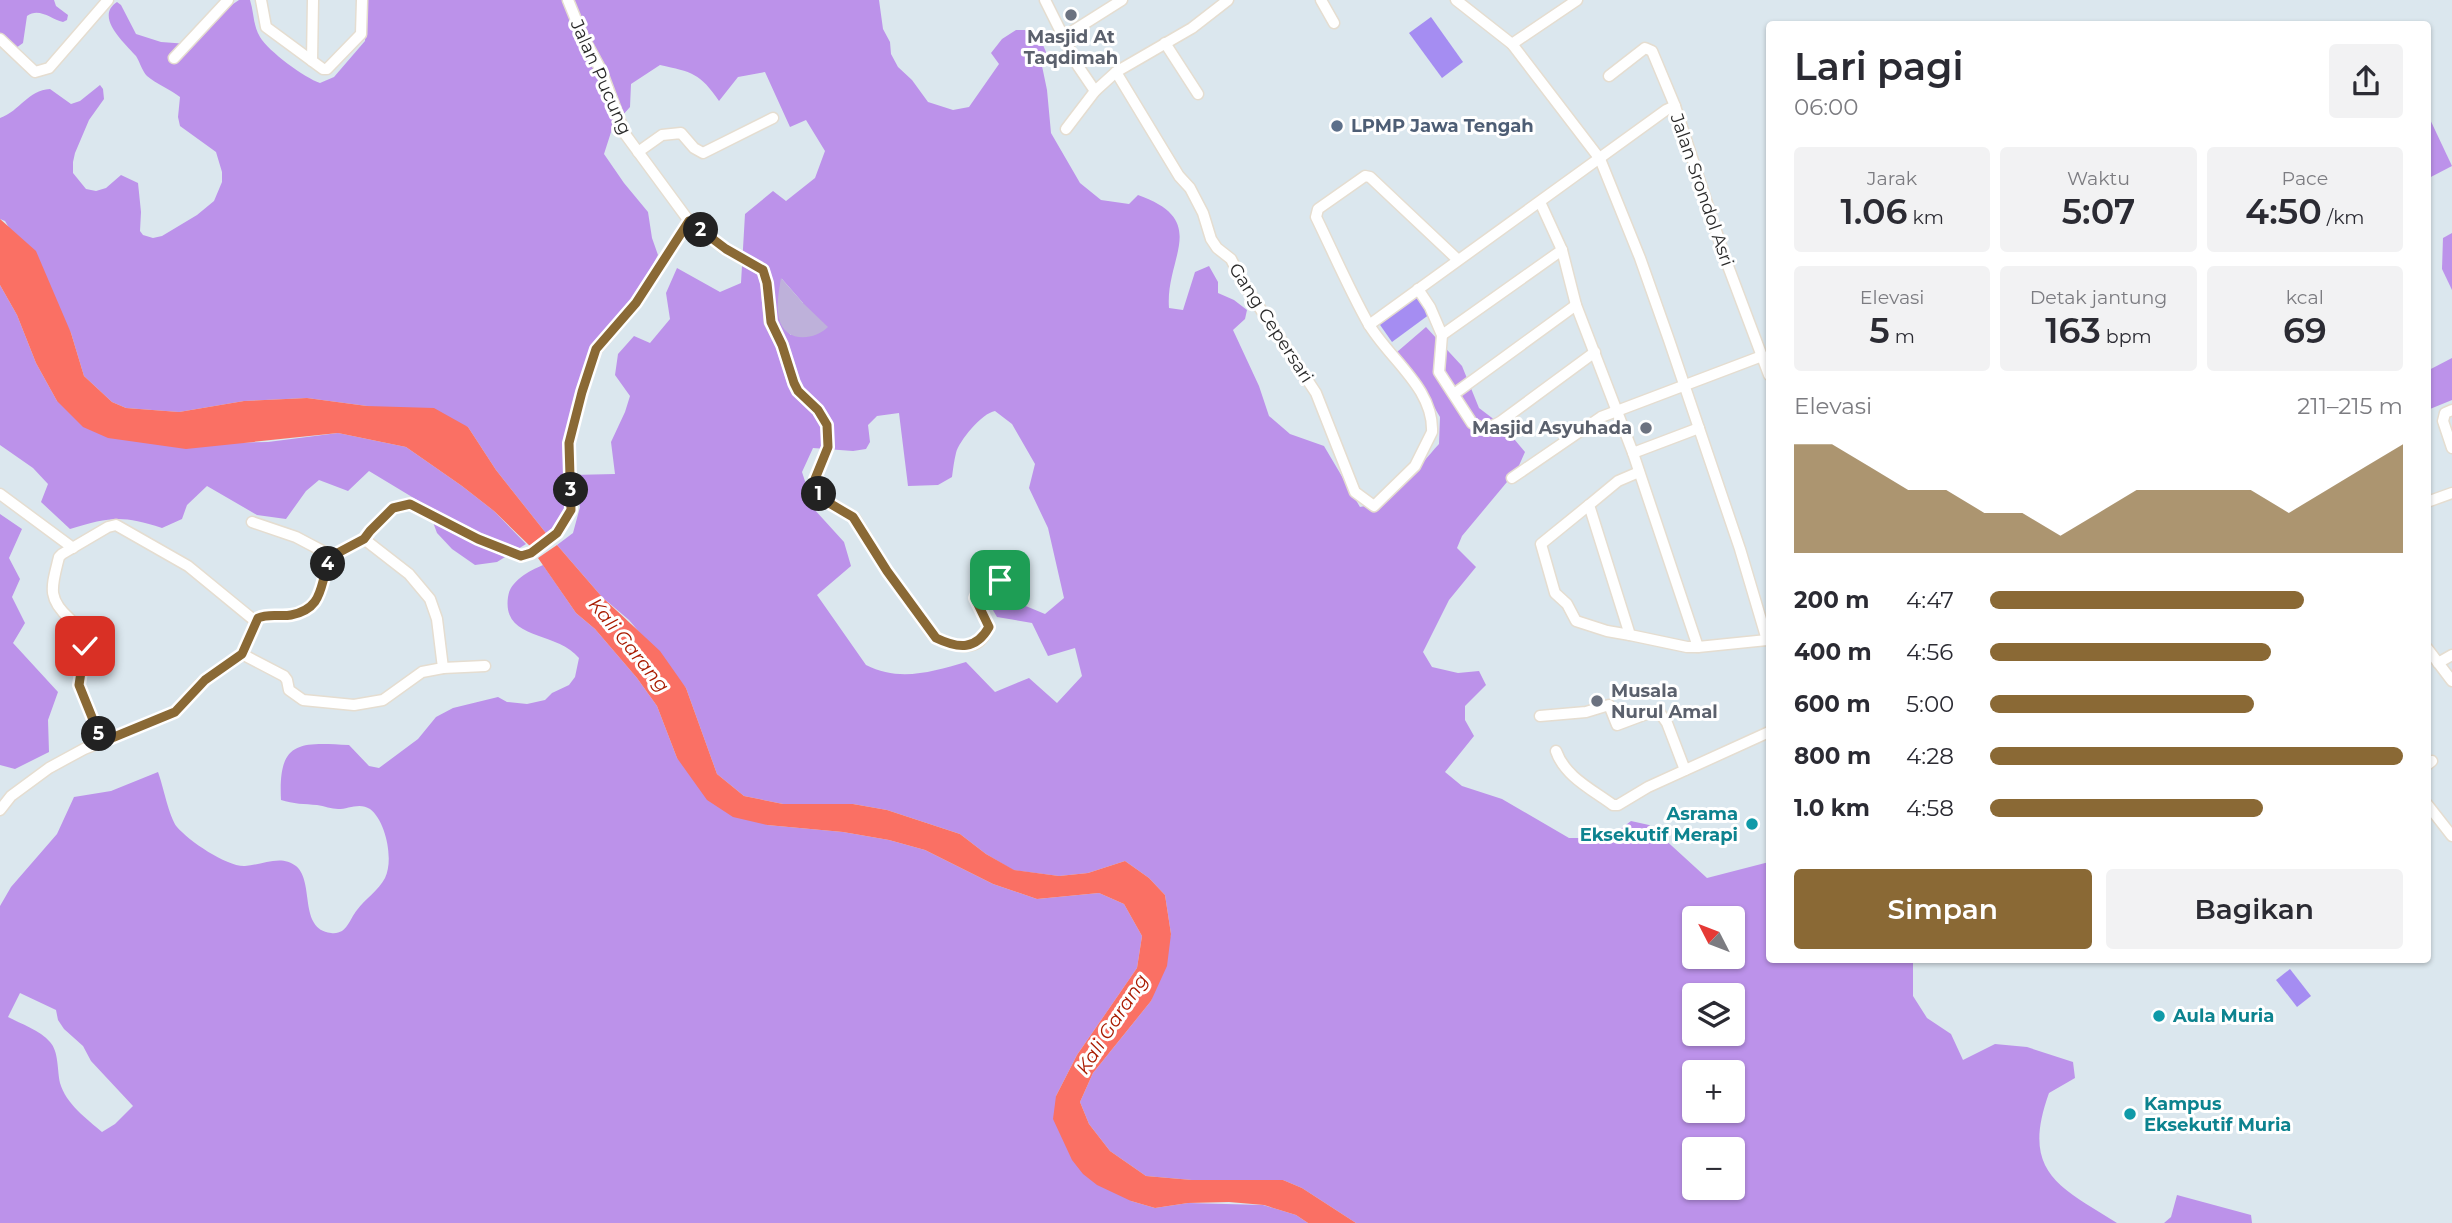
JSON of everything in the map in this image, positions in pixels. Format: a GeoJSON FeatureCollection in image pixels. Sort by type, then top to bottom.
{"type":"FeatureCollection","features":[{"type":"Feature","properties":{"kind":"street"},"geometry":{"type":"LineString","coordinates":[[0,39],[35,72],[42,71],[49,68],[108,0]]}},
{"type":"Feature","properties":{"kind":"street"},"geometry":{"type":"LineString","coordinates":[[174,58],[228,0]]}},
{"type":"Feature","properties":{"kind":"street"},"geometry":{"type":"LineString","coordinates":[[261,0],[266,27],[323,69],[327,69],[361,34],[362,0]]}},
{"type":"Feature","properties":{"kind":"street"},"geometry":{"type":"LineString","coordinates":[[312,61],[313,0]]}},
{"type":"Feature","properties":{"kind":"street","name":"Jalan Pucung"},"geometry":{"type":"LineString","coordinates":[[568,0],[583,37],[601,70],[623,131],[638,152],[689,221],[726,249],[763,270],[771,322],[782,345],[794,383],[798,391],[818,410],[827,425],[828,447],[815,479],[817,490],[824,500],[853,517],[887,571],[936,638],[966,646],[976,644],[989,627],[975,598],[979,589],[1013,576]]}},
{"type":"Feature","properties":{"kind":"street"},"geometry":{"type":"LineString","coordinates":[[1045,0],[1078,66],[1095,91]]}},
{"type":"Feature","properties":{"kind":"street"},"geometry":{"type":"LineString","coordinates":[[1065,36],[1122,0]]}},
{"type":"Feature","properties":{"kind":"street"},"geometry":{"type":"LineString","coordinates":[[1066,128],[1095,91],[1116,72],[1192,28],[1228,0]]}},
{"type":"Feature","properties":{"kind":"street"},"geometry":{"type":"LineString","coordinates":[[1321,0],[1334,23]]}},
{"type":"Feature","properties":{"kind":"street"},"geometry":{"type":"LineString","coordinates":[[1457,0],[1512,44],[1600,159],[1640,258],[1766,634]]}},
{"type":"Feature","properties":{"kind":"street"},"geometry":{"type":"LineString","coordinates":[[1512,44],[1577,0]]}},
{"type":"Feature","properties":{"kind":"street"},"geometry":{"type":"LineString","coordinates":[[1165,43],[1198,94]]}},
{"type":"Feature","properties":{"kind":"street"},"geometry":{"type":"LineString","coordinates":[[1609,76],[1645,48],[1649,48],[1675,106]]}},
{"type":"Feature","properties":{"kind":"street","name":"Gang Cepersari"},"geometry":{"type":"LineString","coordinates":[[1116,72],[1179,176],[1190,188],[1203,213],[1211,239],[1231,260],[1315,393],[1355,492],[1374,506],[1415,466],[1433,429],[1421,392],[1369,325]]}},
{"type":"Feature","properties":{"kind":"street","name":"Jalan Srondol Asri"},"geometry":{"type":"LineString","coordinates":[[1369,325],[1457,259],[1675,106],[1766,367]]}},
{"type":"Feature","properties":{"kind":"street","name":"Jalan Pucung"},"geometry":{"type":"LineString","coordinates":[[638,152],[662,135],[681,132],[694,148],[704,153],[772,118]]}},
{"type":"Feature","properties":{"kind":"street"},"geometry":{"type":"LineString","coordinates":[[1369,325],[1316,217],[1320,206],[1365,176],[1370,177],[1457,259]]}},
{"type":"Feature","properties":{"kind":"street"},"geometry":{"type":"LineString","coordinates":[[1540,202],[1562,250],[1576,305],[1633,453],[1698,647]]}},
{"type":"Feature","properties":{"kind":"street"},"geometry":{"type":"LineString","coordinates":[[0,810],[12,796],[49,768],[102,742],[175,712],[205,680],[242,654],[255,621],[265,615],[294,615],[313,606],[322,590],[332,556],[364,539],[393,508],[410,504],[505,551],[521,556],[531,553],[557,533],[571,510],[569,443],[596,349],[636,303],[689,221]]}},
{"type":"Feature","properties":{"kind":"street"},"geometry":{"type":"LineString","coordinates":[[1442,335],[1562,250]]}},
{"type":"Feature","properties":{"kind":"street"},"geometry":{"type":"LineString","coordinates":[[1418,289],[1430,307],[1442,335],[1439,372],[1472,423],[1485,430],[1500,422],[1595,352]]}},
{"type":"Feature","properties":{"kind":"street"},"geometry":{"type":"LineString","coordinates":[[1454,394],[1576,305]]}},
{"type":"Feature","properties":{"kind":"street"},"geometry":{"type":"LineString","coordinates":[[1512,478],[1582,428],[1617,409],[1762,356]]}},
{"type":"Feature","properties":{"kind":"street"},"geometry":{"type":"LineString","coordinates":[[2452,410],[2445,413],[2443,421],[2452,448]]}},
{"type":"Feature","properties":{"kind":"street"},"geometry":{"type":"LineString","coordinates":[[1633,453],[1699,428]]}},
{"type":"Feature","properties":{"kind":"street"},"geometry":{"type":"LineString","coordinates":[[1639,472],[1618,481],[1541,544],[1555,594],[1568,605],[1576,621],[1607,631],[1687,647],[1766,640]]}},
{"type":"Feature","properties":{"kind":"street"},"geometry":{"type":"LineString","coordinates":[[2431,501],[2452,493]]}},
{"type":"Feature","properties":{"kind":"street"},"geometry":{"type":"LineString","coordinates":[[0,494],[73,548]]}},
{"type":"Feature","properties":{"kind":"street"},"geometry":{"type":"LineString","coordinates":[[1589,505],[1630,635]]}},
{"type":"Feature","properties":{"kind":"street"},"geometry":{"type":"LineString","coordinates":[[252,522],[296,537],[332,556]]}},
{"type":"Feature","properties":{"kind":"street"},"geometry":{"type":"LineString","coordinates":[[102,742],[79,685],[85,636],[57,607],[51,589],[59,557],[108,527],[119,526],[188,566],[255,621]]}},
{"type":"Feature","properties":{"kind":"street"},"geometry":{"type":"LineString","coordinates":[[364,539],[409,574],[430,599],[437,619],[443,668]]}},
{"type":"Feature","properties":{"kind":"street"},"geometry":{"type":"LineString","coordinates":[[2431,653],[2452,681]]}},
{"type":"Feature","properties":{"kind":"street"},"geometry":{"type":"LineString","coordinates":[[242,654],[284,676],[289,690],[295,696],[303,700],[340,705],[370,704],[383,700],[422,671],[485,666]]}},
{"type":"Feature","properties":{"kind":"street"},"geometry":{"type":"LineString","coordinates":[[2438,663],[2452,655]]}},
{"type":"Feature","properties":{"kind":"street"},"geometry":{"type":"LineString","coordinates":[[1540,716],[1586,712],[1609,705],[1617,725],[1648,713],[1660,713],[1667,723],[1685,770]]}},
{"type":"Feature","properties":{"kind":"street"},"geometry":{"type":"LineString","coordinates":[[1556,751],[1559,760],[1572,775],[1613,805],[1625,802],[1648,787],[1766,733]]}},
{"type":"Feature","properties":{"kind":"street"},"geometry":{"type":"LineString","coordinates":[[2431,808],[2448,823],[2452,836]]}},
{"type":"Feature","properties":{"kind":"shaded area"},"geometry":{"type":"Polygon","coordinates":[[[0,0],[54,0],[56,6],[68,15],[67,20],[63,22],[40,13],[27,16],[23,43],[9,53],[0,46],[0,0]]]}},
{"type":"Feature","properties":{"kind":"shaded area"},"geometry":{"type":"Polygon","coordinates":[[[239,0],[250,0],[256,28],[264,43],[305,76],[320,83],[334,77],[365,41],[367,0],[879,0],[883,29],[898,67],[912,80],[928,102],[953,110],[969,107],[999,64],[991,53],[1002,39],[1016,30],[1025,30],[1040,38],[1046,52],[1042,66],[1051,133],[1080,183],[1101,200],[1129,204],[1138,195],[1160,205],[1173,216],[1179,229],[1179,242],[1169,308],[1183,310],[1195,272],[1209,266],[1218,282],[1218,293],[1247,310],[1245,319],[1233,330],[1259,386],[1269,416],[1290,434],[1324,446],[1360,507],[1372,504],[1394,491],[1439,444],[1440,417],[1397,352],[1426,327],[1462,366],[1479,408],[1504,427],[1525,452],[1517,470],[1462,536],[1457,548],[1476,567],[1449,600],[1423,652],[1432,667],[1458,673],[1479,671],[1486,685],[1465,706],[1465,720],[1474,736],[1445,772],[1462,786],[1502,799],[1569,838],[1609,838],[1631,821],[1649,825],[1707,878],[1766,863],[1766,963],[1913,963],[1913,996],[1927,1018],[1951,1034],[1963,1060],[1995,1044],[2027,1047],[2073,1062],[2075,1078],[2049,1093],[2041,1119],[2039,1141],[2042,1159],[2062,1186],[2117,1223],[1356,1223],[1302,1188],[1283,1180],[1192,1180],[1146,1176],[1110,1151],[1089,1124],[1080,1102],[1093,1073],[1151,1001],[1171,934],[1165,895],[1149,878],[1125,861],[1088,873],[1059,876],[1013,870],[960,834],[887,810],[853,804],[783,804],[744,796],[717,774],[686,688],[629,620],[602,597],[557,545],[573,533],[580,507],[572,475],[615,474],[611,442],[630,396],[615,375],[618,354],[634,336],[650,343],[670,319],[666,293],[677,268],[720,292],[741,283],[745,214],[773,191],[786,201],[815,178],[825,151],[806,120],[790,127],[765,72],[738,77],[719,101],[694,75],[660,65],[631,84],[630,107],[613,126],[604,154],[648,212],[658,255],[634,300],[594,346],[566,454],[564,475],[572,509],[549,537],[496,470],[468,427],[367,406],[307,398],[244,401],[179,412],[126,408],[112,402],[84,376],[71,333],[5,221],[0,219],[0,118],[42,90],[50,89],[71,104],[80,101],[100,85],[104,99],[89,120],[75,153],[73,173],[86,189],[96,191],[106,188],[121,175],[138,183],[140,231],[153,238],[162,236],[197,215],[214,201],[222,182],[222,172],[216,152],[180,126],[180,97],[147,76],[136,56],[114,30],[109,15],[111,8],[117,2],[136,34],[161,42],[188,44],[227,8],[239,0]],[[782,279],[780,316],[785,329],[791,335],[803,303],[782,279]],[[995,411],[972,428],[958,448],[952,477],[938,485],[908,486],[899,413],[877,416],[868,425],[870,442],[866,449],[853,451],[813,448],[802,472],[814,509],[844,542],[851,566],[817,595],[866,665],[891,673],[916,674],[966,662],[995,692],[1029,678],[1057,703],[1082,676],[1075,648],[1048,656],[1032,623],[997,617],[990,605],[1006,598],[1045,614],[1064,598],[1048,528],[1029,488],[1035,464],[1012,424],[995,411]]]}},
{"type":"Feature","properties":{"kind":"shaded area"},"geometry":{"type":"Polygon","coordinates":[[[1431,17],[1463,62],[1442,78],[1409,33],[1431,17]]]}},
{"type":"Feature","properties":{"kind":"shaded area"},"geometry":{"type":"Polygon","coordinates":[[[2431,121],[2452,166],[2431,177],[2431,121]]]}},
{"type":"Feature","properties":{"kind":"shaded area"},"geometry":{"type":"Polygon","coordinates":[[[2452,233],[2452,290],[2442,269],[2443,238],[2452,233]]]}},
{"type":"Feature","properties":{"kind":"shaded area"},"geometry":{"type":"Polygon","coordinates":[[[781,278],[828,327],[808,337],[793,336],[787,332],[778,313],[781,278]]]}},
{"type":"Feature","properties":{"kind":"shaded area"},"geometry":{"type":"Polygon","coordinates":[[[0,285],[57,401],[227,443],[268,442],[338,433],[406,447],[494,511],[526,544],[497,562],[475,565],[452,549],[437,533],[427,506],[369,471],[348,491],[319,480],[306,491],[286,519],[257,515],[207,486],[187,505],[182,519],[162,528],[116,519],[70,529],[41,502],[48,484],[33,468],[0,445],[0,285]]]}},
{"type":"Feature","properties":{"kind":"shaded area"},"geometry":{"type":"Polygon","coordinates":[[[1416,295],[1430,314],[1392,342],[1378,322],[1416,295]]]}},
{"type":"Feature","properties":{"kind":"shaded area"},"geometry":{"type":"Polygon","coordinates":[[[2452,358],[2452,400],[2431,409],[2431,369],[2452,358]]]}},
{"type":"Feature","properties":{"kind":"shaded area"},"geometry":{"type":"Polygon","coordinates":[[[0,514],[22,529],[9,558],[20,579],[12,597],[25,623],[13,643],[58,692],[48,720],[49,752],[15,769],[0,765],[0,514]]]}},
{"type":"Feature","properties":{"kind":"shaded area"},"geometry":{"type":"Polygon","coordinates":[[[543,565],[576,613],[595,629],[657,706],[677,758],[767,825],[843,832],[889,840],[925,850],[993,884],[1037,899],[1099,893],[1124,904],[1142,936],[1137,968],[1077,1055],[1056,1096],[1131,1201],[1155,1208],[1188,1203],[1263,1205],[1296,1215],[1308,1223],[0,1223],[0,906],[11,887],[57,834],[74,797],[111,791],[158,772],[171,816],[183,833],[209,852],[237,865],[278,860],[296,866],[302,873],[314,923],[321,930],[341,932],[385,878],[389,861],[384,831],[376,815],[366,807],[336,809],[281,800],[283,766],[288,756],[295,749],[304,746],[349,745],[369,766],[379,768],[418,739],[436,717],[453,708],[498,697],[507,702],[527,704],[545,700],[552,693],[569,685],[575,677],[579,658],[569,649],[522,628],[513,621],[508,611],[508,597],[512,586],[521,577],[543,565]],[[20,993],[8,1017],[36,1031],[50,1042],[56,1056],[60,1083],[67,1098],[102,1132],[115,1124],[133,1106],[91,1061],[83,1046],[64,1029],[56,1010],[20,993]]]}},
{"type":"Feature","properties":{"kind":"shaded area"},"geometry":{"type":"Polygon","coordinates":[[[2290,969],[2311,996],[2297,1007],[2276,980],[2290,969]]]}},
{"type":"Feature","properties":{"kind":"shaded area"},"geometry":{"type":"Polygon","coordinates":[[[2177,1195],[2251,1215],[2252,1223],[2164,1223],[2171,1217],[2177,1195]]]}},
{"type":"Feature","properties":{"kind":"water"},"geometry":{"type":"Polygon","coordinates":[[[0,219],[36,251],[71,333],[84,376],[112,402],[126,408],[179,412],[244,401],[307,398],[367,406],[434,408],[468,427],[496,470],[549,537],[533,549],[494,511],[406,447],[338,433],[186,449],[108,438],[83,427],[57,401],[0,285],[0,219]]]}},
{"type":"Feature","properties":{"kind":"water","name":"Kali Garang"},"geometry":{"type":"Polygon","coordinates":[[[557,545],[602,597],[660,651],[686,688],[717,774],[744,796],[783,804],[853,804],[887,810],[960,834],[986,854],[1014,870],[1059,876],[1088,873],[1125,861],[1149,878],[1165,895],[1171,934],[1167,966],[1151,1001],[1093,1073],[1080,1102],[1089,1124],[1110,1151],[1146,1176],[1192,1180],[1283,1180],[1302,1188],[1356,1223],[1308,1223],[1296,1215],[1264,1205],[1229,1202],[1188,1203],[1155,1208],[1131,1201],[1097,1185],[1083,1174],[1072,1160],[1053,1119],[1056,1096],[1077,1055],[1137,968],[1142,936],[1124,904],[1099,893],[1037,899],[993,884],[925,850],[889,840],[843,832],[767,825],[733,817],[707,800],[677,758],[657,706],[595,629],[576,613],[538,558],[557,545]]]}},
{"type":"Feature","properties":{"kind":"place","name":"Masjid At Taqdimah"},"geometry":{"type":"Point","coordinates":[1071,15]}},
{"type":"Feature","properties":{"kind":"place","name":"LPMP Jawa Tengah"},"geometry":{"type":"Point","coordinates":[1337,126]}},
{"type":"Feature","properties":{"kind":"place","name":"Masjid Asyuhada"},"geometry":{"type":"Point","coordinates":[1646,428]}},
{"type":"Feature","properties":{"kind":"place","name":"Musala Nurul Amal"},"geometry":{"type":"Point","coordinates":[1597,701]}},
{"type":"Feature","properties":{"kind":"place","name":"Asrama Eksekutif Merapi"},"geometry":{"type":"Point","coordinates":[1752,824]}},
{"type":"Feature","properties":{"kind":"place","name":"Aula Muria"},"geometry":{"type":"Point","coordinates":[2159,1016]}},
{"type":"Feature","properties":{"kind":"place","name":"Kampus Eksekutif Muria"},"geometry":{"type":"Point","coordinates":[2130,1114]}},
{"type":"Feature","properties":{"kind":"route"},"geometry":{"type":"LineString","coordinates":[[85,646],[79,685],[102,742],[175,712],[205,680],[242,654],[258,618],[265,615],[294,615],[313,606],[322,590],[332,556],[364,539],[393,508],[410,504],[505,551],[521,556],[531,553],[557,533],[571,510],[569,443],[596,349],[636,303],[689,221],[726,249],[763,270],[771,322],[782,345],[794,383],[804,398],[818,410],[827,425],[828,447],[815,479],[817,490],[824,500],[853,517],[887,571],[936,638],[966,646],[976,644],[989,627],[975,598],[979,589],[1000,580]]}}]}
